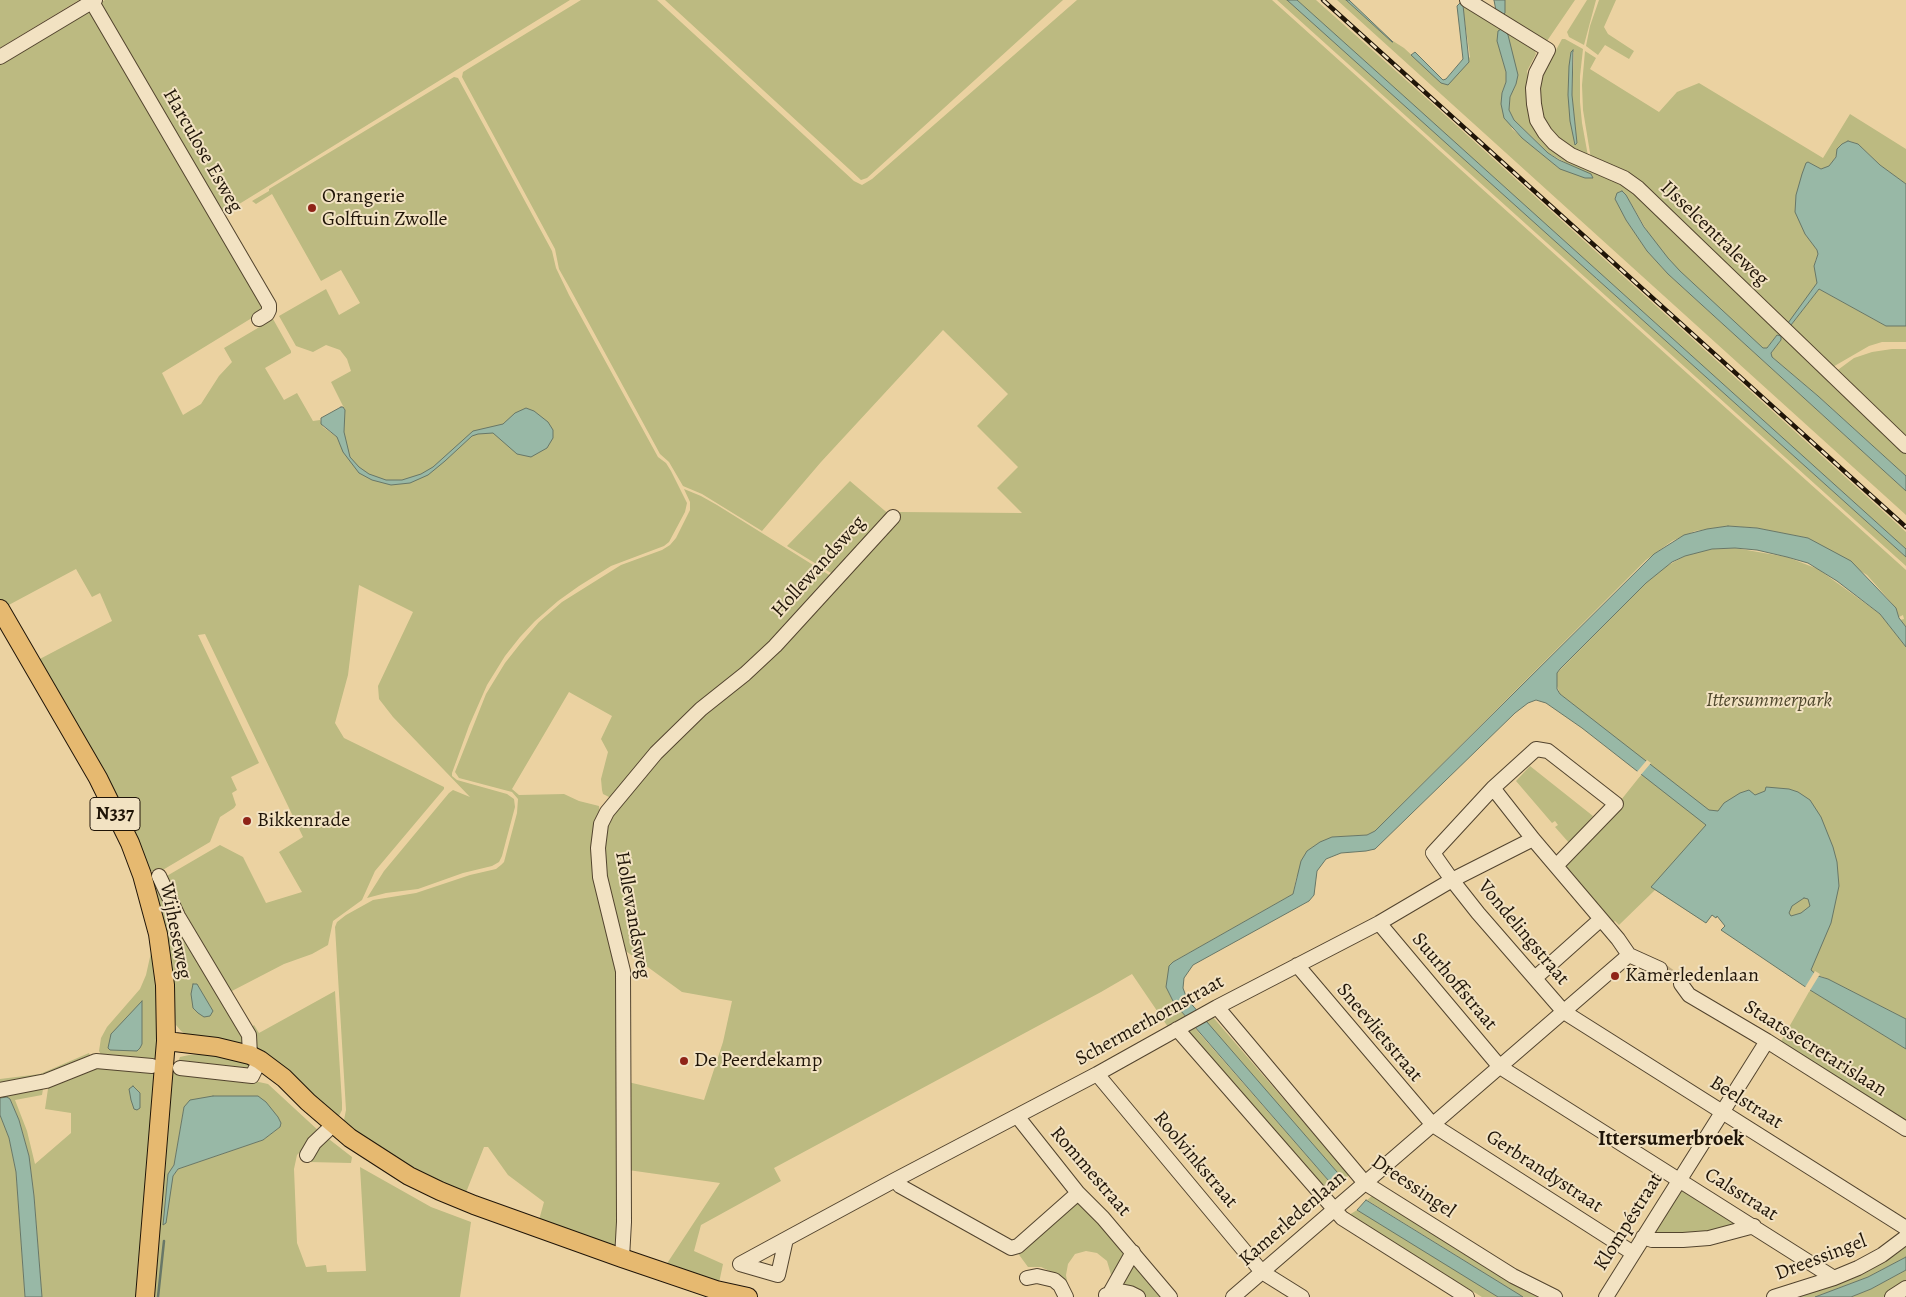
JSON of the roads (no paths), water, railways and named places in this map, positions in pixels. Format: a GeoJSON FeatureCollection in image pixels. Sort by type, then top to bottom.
{"type":"FeatureCollection","features":[{"type":"Feature","properties":{"kind":"main road","name":"Wijheseweg"},"geometry":{"type":"LineString","coordinates":[[0,609],[98,778],[130,843],[142,875],[158,934],[165,986],[166,1041],[145,1297]]}},
{"type":"Feature","properties":{"kind":"main road"},"geometry":{"type":"LineString","coordinates":[[166,1041],[217,1047],[255,1057],[284,1078],[333,1125],[370,1152],[409,1176],[440,1191],[622,1258],[716,1290],[748,1297]]}},
{"type":"Feature","properties":{"kind":"street","name":"IJsselcentraleweg"},"geometry":{"type":"LineString","coordinates":[[1467,0],[1548,50],[1536,73],[1533,88],[1534,104],[1537,120],[1554,143],[1571,155],[1624,178],[1638,188],[1906,446]]}},
{"type":"Feature","properties":{"kind":"street"},"geometry":{"type":"LineString","coordinates":[[0,57],[93,1]]}},
{"type":"Feature","properties":{"kind":"street","name":"Harculose Esweg"},"geometry":{"type":"LineString","coordinates":[[93,1],[268,305],[269,310],[259,319]]}},
{"type":"Feature","properties":{"kind":"street","name":"Hollewandsweg"},"geometry":{"type":"LineString","coordinates":[[622,1258],[624,1222],[623,978],[600,877],[598,848],[601,824],[607,812],[663,746],[701,709],[761,661],[893,517]]}},
{"type":"Feature","properties":{"kind":"street"},"geometry":{"type":"LineString","coordinates":[[1556,866],[1616,804],[1548,751],[1536,749],[1493,788],[1556,866],[1602,919],[1629,955],[1660,969]]}},
{"type":"Feature","properties":{"kind":"street","name":"Vondelingstraat"},"geometry":{"type":"LineString","coordinates":[[1493,788],[1433,853],[1452,880],[1564,1012]]}},
{"type":"Feature","properties":{"kind":"street","name":"Schermerhornstraat"},"geometry":{"type":"LineString","coordinates":[[786,1239],[1097,1074],[1218,1007],[1379,923],[1452,880],[1533,838]]}},
{"type":"Feature","properties":{"kind":"street"},"geometry":{"type":"LineString","coordinates":[[159,876],[178,916],[249,1035],[255,1057],[252,1076],[180,1068]]}},
{"type":"Feature","properties":{"kind":"street"},"geometry":{"type":"LineString","coordinates":[[1535,978],[1602,919]]}},
{"type":"Feature","properties":{"kind":"street","name":"Suurhoffstraat"},"geometry":{"type":"LineString","coordinates":[[1379,923],[1500,1067]]}},
{"type":"Feature","properties":{"kind":"street","name":"Kamerledenlaan"},"geometry":{"type":"LineString","coordinates":[[1233,1297],[1629,955]]}},
{"type":"Feature","properties":{"kind":"street","name":"Sneevlietstraat"},"geometry":{"type":"LineString","coordinates":[[1297,965],[1432,1125]]}},
{"type":"Feature","properties":{"kind":"street","name":"Staatssecretarislaan"},"geometry":{"type":"LineString","coordinates":[[1681,984],[1689,995],[1767,1041],[1906,1130]]}},
{"type":"Feature","properties":{"kind":"street","name":"Dreessingel"},"geometry":{"type":"LineString","coordinates":[[1218,1007],[1365,1183],[1513,1276],[1555,1297]]}},
{"type":"Feature","properties":{"kind":"street","name":"Beelstraat"},"geometry":{"type":"LineString","coordinates":[[1564,1012],[1906,1228]]}},
{"type":"Feature","properties":{"kind":"street"},"geometry":{"type":"LineString","coordinates":[[1182,1027],[1342,1218],[1467,1297]]}},
{"type":"Feature","properties":{"kind":"street","name":"Klompéstraat"},"geometry":{"type":"LineString","coordinates":[[1606,1297],[1767,1041]]}},
{"type":"Feature","properties":{"kind":"street"},"geometry":{"type":"LineString","coordinates":[[0,1090],[46,1081],[96,1061],[152,1066]]}},
{"type":"Feature","properties":{"kind":"street","name":"Calsstraat"},"geometry":{"type":"LineString","coordinates":[[1500,1067],[1834,1278]]}},
{"type":"Feature","properties":{"kind":"street","name":"Roolvinkstraat"},"geometry":{"type":"LineString","coordinates":[[1097,1074],[1262,1272],[1302,1297]]}},
{"type":"Feature","properties":{"kind":"street","name":"Rommestraat"},"geometry":{"type":"LineString","coordinates":[[1017,1116],[1078,1193],[1133,1252],[1170,1297]]}},
{"type":"Feature","properties":{"kind":"street"},"geometry":{"type":"LineString","coordinates":[[307,1155],[314,1143],[333,1125]]}},
{"type":"Feature","properties":{"kind":"street","name":"Gerbrandystraat"},"geometry":{"type":"LineString","coordinates":[[1432,1125],[1633,1253]]}},
{"type":"Feature","properties":{"kind":"street"},"geometry":{"type":"LineString","coordinates":[[895,1180],[900,1186],[1011,1248],[1018,1246],[1078,1193]]}},
{"type":"Feature","properties":{"kind":"street"},"geometry":{"type":"LineString","coordinates":[[1643,1236],[1652,1240],[1709,1238],[1754,1226]]}},
{"type":"Feature","properties":{"kind":"street","name":"Dreessingel"},"geometry":{"type":"LineString","coordinates":[[1774,1297],[1834,1278],[1882,1256],[1906,1237]]}},
{"type":"Feature","properties":{"kind":"street"},"geometry":{"type":"LineString","coordinates":[[1106,1295],[1133,1252]]}},
{"type":"Feature","properties":{"kind":"street"},"geometry":{"type":"LineString","coordinates":[[1027,1278],[1037,1276],[1054,1280],[1060,1285],[1066,1297]]}},
{"type":"Feature","properties":{"kind":"street"},"geometry":{"type":"LineString","coordinates":[[1892,1297],[1906,1288]]}},
{"type":"Feature","properties":{"kind":"street"},"geometry":{"type":"LineString","coordinates":[[1106,1295],[1120,1291],[1130,1292],[1138,1297]]}},
{"type":"Feature","properties":{"kind":"waterway"},"geometry":{"type":"LineString","coordinates":[[158,1297],[164,1241]]}},
{"type":"Feature","properties":{"kind":"tunnel"},"geometry":{"type":"LineString","coordinates":[[1660,969],[1681,984]]}},
{"type":"Feature","properties":{"kind":"railway"},"geometry":{"type":"LineString","coordinates":[[1323,0],[1906,527]]}},
{"type":"Feature","properties":{"kind":"place","name":"Orangerie Golftuin Zwolle"},"geometry":{"type":"Point","coordinates":[312,208]}},
{"type":"Feature","properties":{"kind":"place","name":"Bikkenrade"},"geometry":{"type":"Point","coordinates":[247,821]}},
{"type":"Feature","properties":{"kind":"place","name":"Kamerledenlaan"},"geometry":{"type":"Point","coordinates":[1615,976]}},
{"type":"Feature","properties":{"kind":"place","name":"De Peerdekamp"},"geometry":{"type":"Point","coordinates":[684,1061]}},
{"type":"Feature","properties":{"kind":"district","name":"Ittersumerbroek"},"geometry":{"type":"Point","coordinates":[1671,1140]}},
{"type":"Feature","properties":{"kind":"park label","name":"Ittersummerpark"},"geometry":{"type":"Point","coordinates":[1769,701]}}]}
